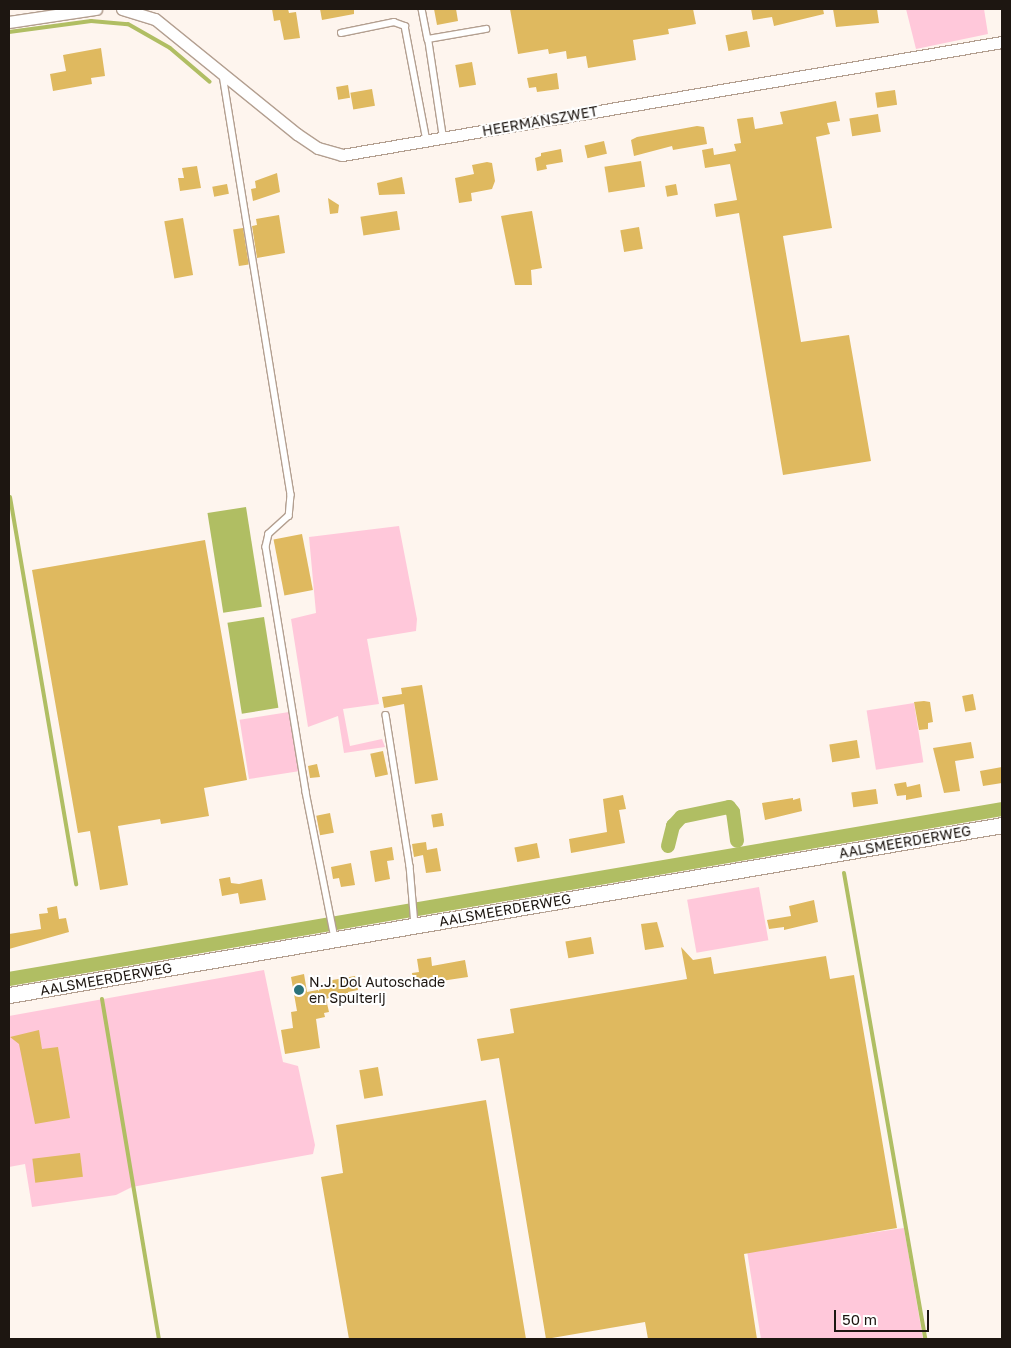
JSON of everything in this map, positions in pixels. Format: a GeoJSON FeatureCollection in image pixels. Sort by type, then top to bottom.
{"type":"FeatureCollection","features":[{"type":"Feature","properties":{"kind":"street"},"geometry":{"type":"LineString","coordinates":[[9,22],[96,9]]}},
{"type":"Feature","properties":{"kind":"street","name":"HEERMANSZWET"},"geometry":{"type":"LineString","coordinates":[[122,9],[155,19],[318,148],[342,155],[1002,42]]}},
{"type":"Feature","properties":{"kind":"street","name":"AALSMEERDERWEG"},"geometry":{"type":"LineString","coordinates":[[9,995],[414,920],[1002,825]]}},
{"type":"Feature","properties":{"kind":"lane"},"geometry":{"type":"LineString","coordinates":[[422,9],[443,138]]}},
{"type":"Feature","properties":{"kind":"lane"},"geometry":{"type":"LineString","coordinates":[[341,33],[394,22],[405,26],[428,141]]}},
{"type":"Feature","properties":{"kind":"lane"},"geometry":{"type":"LineString","coordinates":[[428,39],[486,29]]}},
{"type":"Feature","properties":{"kind":"lane"},"geometry":{"type":"LineString","coordinates":[[223,73],[291,495],[289,516],[268,534],[266,547],[306,792],[335,936]]}},
{"type":"Feature","properties":{"kind":"lane"},"geometry":{"type":"LineString","coordinates":[[386,715],[410,866],[414,920]]}},
{"type":"Feature","properties":{"kind":"shaded area"},"geometry":{"type":"Polygon","coordinates":[[[906,9],[984,9],[988,34],[916,49],[906,9]]]}},
{"type":"Feature","properties":{"kind":"shaded area"},"geometry":{"type":"Polygon","coordinates":[[[246,507],[262,607],[223,613],[207,513],[246,507]]]}},
{"type":"Feature","properties":{"kind":"shaded area"},"geometry":{"type":"Polygon","coordinates":[[[399,526],[417,619],[416,631],[367,639],[379,704],[343,709],[350,746],[382,739],[385,747],[344,753],[338,716],[308,727],[291,619],[316,613],[309,537],[399,526]]]}},
{"type":"Feature","properties":{"kind":"shaded area"},"geometry":{"type":"Polygon","coordinates":[[[264,617],[278,708],[242,714],[227,623],[264,617]]]}},
{"type":"Feature","properties":{"kind":"shaded area"},"geometry":{"type":"Polygon","coordinates":[[[914,703],[923,762],[876,770],[867,711],[914,703]]]}},
{"type":"Feature","properties":{"kind":"shaded area"},"geometry":{"type":"Polygon","coordinates":[[[289,712],[298,771],[249,779],[240,720],[289,712]]]}},
{"type":"Feature","properties":{"kind":"shaded area"},"geometry":{"type":"Polygon","coordinates":[[[759,887],[768,940],[696,953],[687,900],[759,887]]]}},
{"type":"Feature","properties":{"kind":"shaded area"},"geometry":{"type":"Polygon","coordinates":[[[264,970],[283,1062],[298,1066],[315,1145],[313,1154],[132,1187],[116,1195],[32,1207],[25,1164],[9,1167],[9,1016],[264,970]]]}},
{"type":"Feature","properties":{"kind":"shaded area"},"geometry":{"type":"Polygon","coordinates":[[[904,1228],[923,1339],[761,1339],[747,1251],[904,1228]]]}},
{"type":"Feature","properties":{"kind":"building"},"geometry":{"type":"Polygon","coordinates":[[[272,9],[288,9],[289,13],[296,12],[300,38],[284,40],[280,20],[274,21],[272,9]]]}},
{"type":"Feature","properties":{"kind":"building"},"geometry":{"type":"Polygon","coordinates":[[[320,9],[354,9],[354,14],[322,20],[320,9]]]}},
{"type":"Feature","properties":{"kind":"building"},"geometry":{"type":"Polygon","coordinates":[[[434,9],[456,9],[458,21],[437,25],[434,9]]]}},
{"type":"Feature","properties":{"kind":"building"},"geometry":{"type":"Polygon","coordinates":[[[510,9],[693,9],[696,24],[668,29],[669,34],[633,40],[636,60],[588,68],[586,56],[567,59],[566,51],[549,54],[548,49],[518,54],[510,9]]]}},
{"type":"Feature","properties":{"kind":"building"},"geometry":{"type":"Polygon","coordinates":[[[751,9],[823,9],[824,14],[774,26],[772,17],[753,20],[751,9]]]}},
{"type":"Feature","properties":{"kind":"building"},"geometry":{"type":"Polygon","coordinates":[[[833,9],[877,9],[879,23],[836,27],[833,9]]]}},
{"type":"Feature","properties":{"kind":"building"},"geometry":{"type":"Polygon","coordinates":[[[747,31],[750,47],[728,51],[725,35],[747,31]]]}},
{"type":"Feature","properties":{"kind":"building"},"geometry":{"type":"Polygon","coordinates":[[[101,48],[105,76],[91,78],[92,84],[53,91],[50,74],[66,71],[63,55],[101,48]]]}},
{"type":"Feature","properties":{"kind":"building"},"geometry":{"type":"Polygon","coordinates":[[[472,62],[476,85],[459,88],[455,65],[472,62]]]}},
{"type":"Feature","properties":{"kind":"building"},"geometry":{"type":"Polygon","coordinates":[[[557,73],[559,89],[537,92],[536,87],[529,88],[527,78],[557,73]]]}},
{"type":"Feature","properties":{"kind":"building"},"geometry":{"type":"Polygon","coordinates":[[[348,85],[350,98],[338,100],[336,87],[348,85]]]}},
{"type":"Feature","properties":{"kind":"building"},"geometry":{"type":"Polygon","coordinates":[[[372,89],[375,106],[353,110],[350,93],[372,89]]]}},
{"type":"Feature","properties":{"kind":"building"},"geometry":{"type":"Polygon","coordinates":[[[895,90],[897,105],[877,108],[875,93],[895,90]]]}},
{"type":"Feature","properties":{"kind":"building"},"geometry":{"type":"Polygon","coordinates":[[[836,101],[840,121],[827,123],[830,134],[816,137],[832,228],[783,236],[801,342],[849,335],[871,461],[783,475],[739,213],[716,217],[714,204],[737,200],[730,164],[705,168],[702,150],[713,148],[714,155],[736,151],[734,144],[741,143],[737,119],[753,117],[755,129],[783,124],[780,112],[836,101]]]}},
{"type":"Feature","properties":{"kind":"building"},"geometry":{"type":"Polygon","coordinates":[[[878,114],[881,132],[852,136],[849,119],[878,114]]]}},
{"type":"Feature","properties":{"kind":"building"},"geometry":{"type":"Polygon","coordinates":[[[697,126],[704,127],[707,144],[673,150],[672,146],[634,156],[631,140],[637,137],[697,126]]]}},
{"type":"Feature","properties":{"kind":"building"},"geometry":{"type":"Polygon","coordinates":[[[604,141],[607,154],[587,158],[585,145],[604,141]]]}},
{"type":"Feature","properties":{"kind":"building"},"geometry":{"type":"Polygon","coordinates":[[[561,149],[563,162],[546,165],[547,169],[537,171],[535,158],[541,156],[541,153],[561,149]]]}},
{"type":"Feature","properties":{"kind":"building"},"geometry":{"type":"Polygon","coordinates":[[[641,161],[645,187],[609,192],[604,167],[641,161]]]}},
{"type":"Feature","properties":{"kind":"building"},"geometry":{"type":"Polygon","coordinates":[[[492,163],[495,181],[492,189],[471,193],[472,201],[459,203],[455,178],[474,174],[472,165],[492,163]]]}},
{"type":"Feature","properties":{"kind":"building"},"geometry":{"type":"Polygon","coordinates":[[[197,166],[201,188],[180,191],[178,178],[184,178],[182,168],[197,166]]]}},
{"type":"Feature","properties":{"kind":"building"},"geometry":{"type":"Polygon","coordinates":[[[277,173],[280,192],[253,201],[251,189],[256,188],[255,181],[277,173]]]}},
{"type":"Feature","properties":{"kind":"building"},"geometry":{"type":"Polygon","coordinates":[[[402,177],[405,194],[379,195],[377,183],[402,177]]]}},
{"type":"Feature","properties":{"kind":"building"},"geometry":{"type":"Polygon","coordinates":[[[227,184],[229,194],[214,197],[212,187],[227,184]]]}},
{"type":"Feature","properties":{"kind":"building"},"geometry":{"type":"Polygon","coordinates":[[[676,184],[678,195],[667,197],[665,186],[676,184]]]}},
{"type":"Feature","properties":{"kind":"building"},"geometry":{"type":"Polygon","coordinates":[[[328,198],[339,205],[338,213],[330,214],[328,198]]]}},
{"type":"Feature","properties":{"kind":"building"},"geometry":{"type":"Polygon","coordinates":[[[397,211],[400,230],[363,236],[360,217],[397,211]]]}},
{"type":"Feature","properties":{"kind":"building"},"geometry":{"type":"Polygon","coordinates":[[[532,211],[542,268],[531,270],[532,285],[515,285],[501,216],[532,211]]]}},
{"type":"Feature","properties":{"kind":"building"},"geometry":{"type":"Polygon","coordinates":[[[279,215],[285,253],[257,258],[252,226],[257,225],[256,219],[279,215]]]}},
{"type":"Feature","properties":{"kind":"building"},"geometry":{"type":"Polygon","coordinates":[[[183,218],[193,275],[174,278],[164,221],[183,218]]]}},
{"type":"Feature","properties":{"kind":"building"},"geometry":{"type":"Polygon","coordinates":[[[639,227],[643,249],[624,252],[620,230],[639,227]]]}},
{"type":"Feature","properties":{"kind":"building"},"geometry":{"type":"Polygon","coordinates":[[[243,228],[249,265],[239,266],[233,230],[243,228]]]}},
{"type":"Feature","properties":{"kind":"building"},"geometry":{"type":"Polygon","coordinates":[[[302,534],[313,590],[284,595],[274,540],[302,534]]]}},
{"type":"Feature","properties":{"kind":"building"},"geometry":{"type":"Polygon","coordinates":[[[205,540],[247,780],[204,788],[209,816],[161,824],[160,819],[118,826],[128,885],[100,890],[90,831],[78,833],[32,570],[205,540]]]}},
{"type":"Feature","properties":{"kind":"building"},"geometry":{"type":"Polygon","coordinates":[[[422,685],[438,780],[415,784],[404,704],[384,708],[382,697],[402,694],[401,688],[422,685]]]}},
{"type":"Feature","properties":{"kind":"building"},"geometry":{"type":"Polygon","coordinates":[[[973,694],[976,710],[965,712],[962,696],[973,694]]]}},
{"type":"Feature","properties":{"kind":"building"},"geometry":{"type":"Polygon","coordinates":[[[914,702],[930,702],[933,722],[928,723],[928,729],[919,730],[914,702]]]}},
{"type":"Feature","properties":{"kind":"building"},"geometry":{"type":"Polygon","coordinates":[[[857,740],[860,758],[832,762],[829,744],[857,740]]]}},
{"type":"Feature","properties":{"kind":"building"},"geometry":{"type":"Polygon","coordinates":[[[971,742],[974,758],[955,761],[960,791],[944,793],[933,748],[971,742]]]}},
{"type":"Feature","properties":{"kind":"building"},"geometry":{"type":"Polygon","coordinates":[[[383,751],[388,774],[375,777],[370,754],[383,751]]]}},
{"type":"Feature","properties":{"kind":"building"},"geometry":{"type":"Polygon","coordinates":[[[317,764],[320,777],[310,778],[308,766],[317,764]]]}},
{"type":"Feature","properties":{"kind":"building"},"geometry":{"type":"Polygon","coordinates":[[[1002,767],[1002,783],[983,786],[980,771],[1002,767]]]}},
{"type":"Feature","properties":{"kind":"building"},"geometry":{"type":"Polygon","coordinates":[[[906,782],[907,787],[920,784],[922,797],[906,800],[906,795],[897,796],[894,784],[906,782]]]}},
{"type":"Feature","properties":{"kind":"building"},"geometry":{"type":"Polygon","coordinates":[[[876,789],[878,804],[853,807],[851,792],[876,789]]]}},
{"type":"Feature","properties":{"kind":"building"},"geometry":{"type":"Polygon","coordinates":[[[623,795],[626,809],[619,810],[625,843],[571,853],[569,839],[607,832],[603,799],[623,795]]]}},
{"type":"Feature","properties":{"kind":"building"},"geometry":{"type":"Polygon","coordinates":[[[793,798],[793,800],[800,798],[802,811],[765,820],[762,803],[793,798]]]}},
{"type":"Feature","properties":{"kind":"building"},"geometry":{"type":"Polygon","coordinates":[[[330,813],[334,833],[320,835],[316,816],[330,813]]]}},
{"type":"Feature","properties":{"kind":"building"},"geometry":{"type":"Polygon","coordinates":[[[442,813],[444,826],[433,828],[431,815],[442,813]]]}},
{"type":"Feature","properties":{"kind":"building"},"geometry":{"type":"Polygon","coordinates":[[[426,842],[427,850],[437,848],[441,871],[426,873],[423,855],[414,857],[412,844],[426,842]]]}},
{"type":"Feature","properties":{"kind":"building"},"geometry":{"type":"Polygon","coordinates":[[[537,843],[540,858],[517,862],[514,847],[537,843]]]}},
{"type":"Feature","properties":{"kind":"building"},"geometry":{"type":"Polygon","coordinates":[[[392,847],[394,860],[387,861],[390,879],[375,882],[370,851],[392,847]]]}},
{"type":"Feature","properties":{"kind":"building"},"geometry":{"type":"Polygon","coordinates":[[[351,863],[355,885],[341,887],[339,878],[333,879],[331,867],[351,863]]]}},
{"type":"Feature","properties":{"kind":"building"},"geometry":{"type":"Polygon","coordinates":[[[230,877],[231,883],[239,884],[262,879],[266,900],[240,904],[238,893],[222,896],[219,879],[230,877]]]}},
{"type":"Feature","properties":{"kind":"building"},"geometry":{"type":"Polygon","coordinates":[[[814,900],[818,922],[784,930],[784,927],[769,929],[767,920],[791,916],[789,906],[814,900]]]}},
{"type":"Feature","properties":{"kind":"building"},"geometry":{"type":"Polygon","coordinates":[[[57,906],[59,919],[66,918],[69,932],[9,949],[9,934],[41,929],[39,914],[48,913],[47,908],[57,906]]]}},
{"type":"Feature","properties":{"kind":"building"},"geometry":{"type":"Polygon","coordinates":[[[657,922],[664,947],[645,950],[641,924],[657,922]]]}},
{"type":"Feature","properties":{"kind":"building"},"geometry":{"type":"Polygon","coordinates":[[[591,937],[594,954],[568,958],[565,942],[591,937]]]}},
{"type":"Feature","properties":{"kind":"building"},"geometry":{"type":"Polygon","coordinates":[[[681,947],[693,960],[711,957],[714,974],[826,956],[830,979],[854,975],[897,1228],[744,1254],[757,1339],[648,1339],[645,1322],[546,1339],[499,1058],[481,1061],[477,1039],[514,1033],[510,1009],[687,979],[681,947]]]}},
{"type":"Feature","properties":{"kind":"building"},"geometry":{"type":"Polygon","coordinates":[[[431,957],[432,966],[465,960],[468,977],[414,985],[412,973],[419,972],[417,959],[431,957]]]}},
{"type":"Feature","properties":{"kind":"building"},"geometry":{"type":"Polygon","coordinates":[[[304,974],[307,992],[328,988],[327,981],[355,976],[358,990],[348,992],[348,995],[326,999],[329,1012],[324,1013],[325,1017],[316,1019],[320,1048],[285,1054],[281,1030],[293,1028],[291,1012],[297,1011],[291,977],[304,974]]]}},
{"type":"Feature","properties":{"kind":"building"},"geometry":{"type":"Polygon","coordinates":[[[39,1030],[42,1049],[58,1047],[70,1118],[35,1124],[19,1044],[10,1037],[39,1030]]]}},
{"type":"Feature","properties":{"kind":"building"},"geometry":{"type":"Polygon","coordinates":[[[378,1067],[383,1096],[364,1099],[359,1070],[378,1067]]]}},
{"type":"Feature","properties":{"kind":"building"},"geometry":{"type":"Polygon","coordinates":[[[486,1100],[526,1339],[349,1339],[321,1177],[343,1173],[336,1125],[486,1100]]]}},
{"type":"Feature","properties":{"kind":"building"},"geometry":{"type":"Polygon","coordinates":[[[80,1153],[83,1177],[35,1183],[32,1159],[80,1153]]]}},
{"type":"Feature","properties":{"kind":"waterway"},"geometry":{"type":"LineString","coordinates":[[9,32],[91,21],[128,24],[170,48],[210,82]]}},
{"type":"Feature","properties":{"kind":"waterway"},"geometry":{"type":"LineString","coordinates":[[10,497],[76,884]]}},
{"type":"Feature","properties":{"kind":"waterway"},"geometry":{"type":"LineString","coordinates":[[668,846],[673,826],[681,817],[729,807],[733,812],[737,841]]}},
{"type":"Feature","properties":{"kind":"waterway"},"geometry":{"type":"LineString","coordinates":[[9,979],[1002,809]]}},
{"type":"Feature","properties":{"kind":"waterway"},"geometry":{"type":"LineString","coordinates":[[844,873],[925,1339]]}},
{"type":"Feature","properties":{"kind":"waterway"},"geometry":{"type":"LineString","coordinates":[[102,999],[159,1339]]}},
{"type":"Feature","properties":{"kind":"place","name":"N.J. Dol Autoschade en Spuiterij"},"geometry":{"type":"Point","coordinates":[299,990]}}]}
